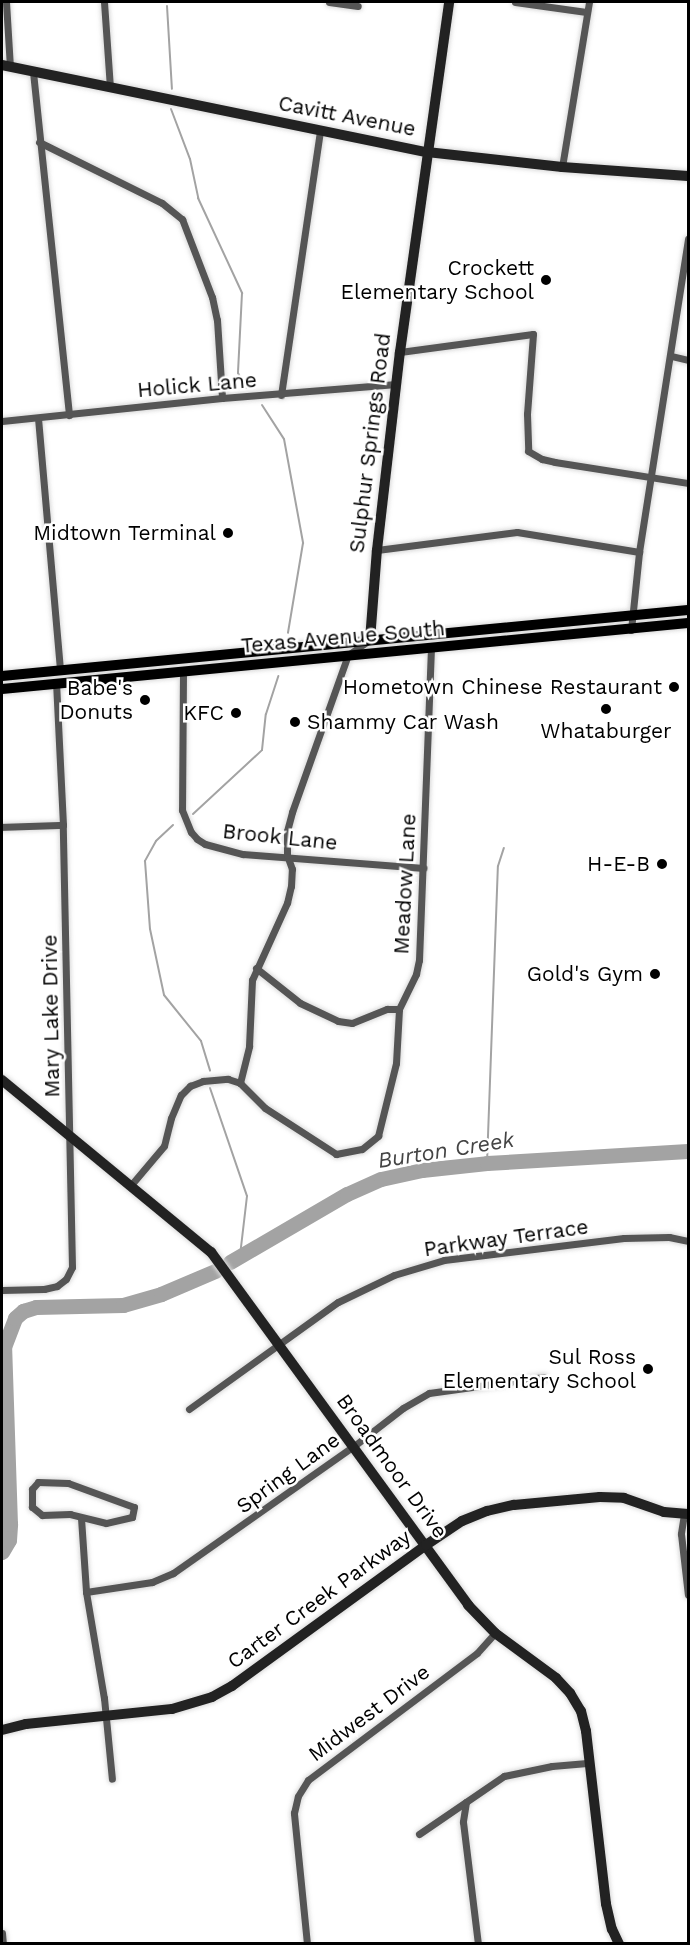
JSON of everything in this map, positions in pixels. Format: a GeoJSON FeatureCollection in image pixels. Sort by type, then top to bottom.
{"type":"FeatureCollection","features":[{"type":"Feature","properties":{"kind":"main road","name":"Texas Avenue South"},"geometry":{"type":"LineString","coordinates":[[2,676],[688,610]]}},
{"type":"Feature","properties":{"kind":"main road","name":"Texas Avenue South"},"geometry":{"type":"LineString","coordinates":[[2,689],[688,623]]}},
{"type":"Feature","properties":{"kind":"main road"},"geometry":{"type":"LineString","coordinates":[[2,682],[52,677],[60,669]]}},
{"type":"Feature","properties":{"kind":"street"},"geometry":{"type":"LineString","coordinates":[[6,2],[6,66]]}},
{"type":"Feature","properties":{"kind":"street"},"geometry":{"type":"LineString","coordinates":[[104,2],[110,87]]}},
{"type":"Feature","properties":{"kind":"street"},"geometry":{"type":"LineString","coordinates":[[329,2],[358,6]]}},
{"type":"Feature","properties":{"kind":"street","name":"Sulphur Springs Road"},"geometry":{"type":"LineString","coordinates":[[370,640],[376,550],[396,384],[449,2]]}},
{"type":"Feature","properties":{"kind":"street"},"geometry":{"type":"LineString","coordinates":[[515,2],[586,12]]}},
{"type":"Feature","properties":{"kind":"street"},"geometry":{"type":"LineString","coordinates":[[562,167],[589,2]]}},
{"type":"Feature","properties":{"kind":"street","name":"Cavitt Avenue"},"geometry":{"type":"LineString","coordinates":[[6,66],[427,152],[562,167],[688,176]]}},
{"type":"Feature","properties":{"kind":"street"},"geometry":{"type":"LineString","coordinates":[[33,72],[69,415]]}},
{"type":"Feature","properties":{"kind":"street"},"geometry":{"type":"LineString","coordinates":[[281,395],[320,130]]}},
{"type":"Feature","properties":{"kind":"street"},"geometry":{"type":"LineString","coordinates":[[39,142],[162,203],[182,219],[212,297],[217,320],[222,398]]}},
{"type":"Feature","properties":{"kind":"street"},"geometry":{"type":"LineString","coordinates":[[630,630],[639,552],[688,239]]}},
{"type":"Feature","properties":{"kind":"street"},"geometry":{"type":"LineString","coordinates":[[400,352],[533,334],[527,414],[528,451],[549,461],[688,483]]}},
{"type":"Feature","properties":{"kind":"street"},"geometry":{"type":"LineString","coordinates":[[671,356],[688,360]]}},
{"type":"Feature","properties":{"kind":"street","name":"Holick Lane"},"geometry":{"type":"LineString","coordinates":[[2,421],[222,398],[396,384]]}},
{"type":"Feature","properties":{"kind":"street"},"geometry":{"type":"LineString","coordinates":[[38,418],[60,669]]}},
{"type":"Feature","properties":{"kind":"street"},"geometry":{"type":"LineString","coordinates":[[376,550],[517,532],[639,552]]}},
{"type":"Feature","properties":{"kind":"street"},"geometry":{"type":"LineString","coordinates":[[131,1185],[164,1146],[175,1104],[190,1086],[216,1078],[240,1083],[249,1046],[252,980],[287,903],[292,868],[287,855],[287,831],[292,812],[348,655],[370,640]]}},
{"type":"Feature","properties":{"kind":"street","name":"Meadow Lane"},"geometry":{"type":"LineString","coordinates":[[240,1083],[265,1108],[328,1151],[345,1154],[362,1149],[378,1136],[396,1063],[399,1008],[412,984],[419,960],[431,648]]}},
{"type":"Feature","properties":{"kind":"street","name":"Brook Lane"},"geometry":{"type":"LineString","coordinates":[[183,672],[182,810],[191,832],[205,844],[223,850],[423,868]]}},
{"type":"Feature","properties":{"kind":"street","name":"Mary Lake Drive"},"geometry":{"type":"LineString","coordinates":[[2,1290],[44,1289],[57,1286],[66,1279],[72,1267],[63,825],[56,684]]}},
{"type":"Feature","properties":{"kind":"street"},"geometry":{"type":"LineString","coordinates":[[2,827],[63,825]]}},
{"type":"Feature","properties":{"kind":"street"},"geometry":{"type":"LineString","coordinates":[[256,968],[300,1003],[338,1021],[352,1023],[387,1009],[399,1008]]}},
{"type":"Feature","properties":{"kind":"street","name":"Broadmoor Drive"},"geometry":{"type":"LineString","coordinates":[[2,1080],[211,1252],[468,1605],[495,1633],[556,1678],[570,1693],[584,1722],[606,1904],[612,1929],[620,1944]]}},
{"type":"Feature","properties":{"kind":"street","name":"Parkway Terrace"},"geometry":{"type":"LineString","coordinates":[[189,1409],[338,1302],[394,1275],[444,1260],[642,1237],[688,1241]]}},
{"type":"Feature","properties":{"kind":"street","name":"Spring Lane"},"geometry":{"type":"LineString","coordinates":[[86,1592],[152,1582],[173,1574],[354,1446],[402,1408],[429,1393],[544,1377]]}},
{"type":"Feature","properties":{"kind":"street"},"geometry":{"type":"LineString","coordinates":[[38,1482],[68,1483],[134,1507],[132,1517],[119,1521],[106,1522],[81,1518],[36,1512],[32,1507],[34,1485],[38,1482]]}},
{"type":"Feature","properties":{"kind":"street","name":"Carter Creek Parkway"},"geometry":{"type":"LineString","coordinates":[[2,1730],[26,1724],[172,1709],[212,1697],[232,1686],[426,1545],[462,1521],[487,1511],[571,1498],[624,1498],[664,1512],[686,1514]]}},
{"type":"Feature","properties":{"kind":"street"},"geometry":{"type":"LineString","coordinates":[[686,1514],[681,1533],[688,1595]]}},
{"type":"Feature","properties":{"kind":"street"},"geometry":{"type":"LineString","coordinates":[[81,1518],[86,1592],[104,1698],[111,1779]]}},
{"type":"Feature","properties":{"kind":"street","name":"Midwest Drive"},"geometry":{"type":"LineString","coordinates":[[307,1944],[294,1830],[294,1813],[303,1788],[320,1768],[477,1653],[495,1633]]}},
{"type":"Feature","properties":{"kind":"street"},"geometry":{"type":"LineString","coordinates":[[419,1834],[484,1787],[504,1776],[552,1766],[590,1763]]}},
{"type":"Feature","properties":{"kind":"street"},"geometry":{"type":"LineString","coordinates":[[466,1802],[463,1822],[478,1944]]}},
{"type":"Feature","properties":{"kind":"street"},"geometry":{"type":"LineString","coordinates":[[2,1933],[3,1944]]}},
{"type":"Feature","properties":{"kind":"waterway"},"geometry":{"type":"LineString","coordinates":[[167,6],[172,89]]}},
{"type":"Feature","properties":{"kind":"waterway"},"geometry":{"type":"LineString","coordinates":[[171,109],[190,159],[198,198],[242,293],[238,373],[246,388]]}},
{"type":"Feature","properties":{"kind":"waterway"},"geometry":{"type":"LineString","coordinates":[[262,405],[284,439],[303,543],[288,633]]}},
{"type":"Feature","properties":{"kind":"waterway"},"geometry":{"type":"LineString","coordinates":[[193,814],[262,750],[266,714],[278,676]]}},
{"type":"Feature","properties":{"kind":"waterway"},"geometry":{"type":"LineString","coordinates":[[173,825],[156,841],[145,861],[150,929],[164,995],[201,1041],[210,1071]]}},
{"type":"Feature","properties":{"kind":"waterway"},"geometry":{"type":"LineString","coordinates":[[487,1163],[498,866],[504,848]]}},
{"type":"Feature","properties":{"kind":"waterway"},"geometry":{"type":"LineString","coordinates":[[210,1088],[247,1196],[240,1256]]}},
{"type":"Feature","properties":{"kind":"waterway","name":"Burton Creek"},"geometry":{"type":"LineString","coordinates":[[230,1262],[347,1194],[381,1179],[422,1170],[487,1163],[688,1151]]}},
{"type":"Feature","properties":{"kind":"waterway","name":"Burton Creek"},"geometry":{"type":"LineString","coordinates":[[2,1552],[9,1540],[10,1524],[4,1347],[15,1318],[23,1311],[36,1307],[123,1305],[161,1294],[215,1271]]}},
{"type":"Feature","properties":{"kind":"place","name":"Crockett Elementary School"},"geometry":{"type":"Point","coordinates":[546,280]}},
{"type":"Feature","properties":{"kind":"place","name":"Midtown Terminal"},"geometry":{"type":"Point","coordinates":[228,533]}},
{"type":"Feature","properties":{"kind":"place","name":"Hometown Chinese Restaurant"},"geometry":{"type":"Point","coordinates":[674,687]}},
{"type":"Feature","properties":{"kind":"place","name":"Babe's Donuts"},"geometry":{"type":"Point","coordinates":[145,700]}},
{"type":"Feature","properties":{"kind":"place","name":"Whataburger"},"geometry":{"type":"Point","coordinates":[606,709]}},
{"type":"Feature","properties":{"kind":"place","name":"KFC"},"geometry":{"type":"Point","coordinates":[236,713]}},
{"type":"Feature","properties":{"kind":"place","name":"Shammy Car Wash"},"geometry":{"type":"Point","coordinates":[295,722]}},
{"type":"Feature","properties":{"kind":"place","name":"H-E-B"},"geometry":{"type":"Point","coordinates":[662,864]}},
{"type":"Feature","properties":{"kind":"place","name":"Gold's Gym"},"geometry":{"type":"Point","coordinates":[655,974]}},
{"type":"Feature","properties":{"kind":"place","name":"Sul Ross Elementary School"},"geometry":{"type":"Point","coordinates":[648,1369]}}]}
